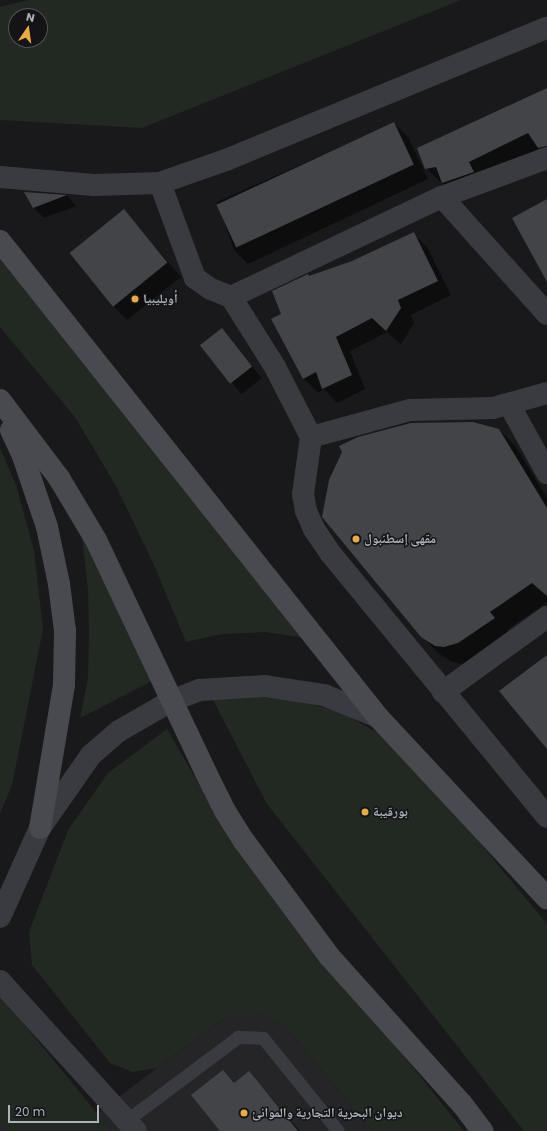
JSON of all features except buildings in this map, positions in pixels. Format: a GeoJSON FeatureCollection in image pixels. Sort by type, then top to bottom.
{"type":"FeatureCollection","features":[{"type":"Feature","properties":{"kind":"main road"},"geometry":{"type":"LineString","coordinates":[[0,241],[378,717],[547,898]]}},
{"type":"Feature","properties":{"kind":"main road"},"geometry":{"type":"LineString","coordinates":[[0,400],[59,478],[96,540],[225,811],[244,841],[329,956],[456,1098],[482,1131]]}},
{"type":"Feature","properties":{"kind":"main road"},"geometry":{"type":"LineString","coordinates":[[0,405],[23,456],[47,527],[59,584],[65,631],[64,685],[40,828]]}},
{"type":"Feature","properties":{"kind":"street"},"geometry":{"type":"LineString","coordinates":[[0,177],[94,185],[160,183],[226,160],[547,28]]}},
{"type":"Feature","properties":{"kind":"street"},"geometry":{"type":"LineString","coordinates":[[231,297],[442,197],[547,158]]}},
{"type":"Feature","properties":{"kind":"street"},"geometry":{"type":"LineString","coordinates":[[160,183],[195,278],[211,289],[231,297],[275,367],[311,437],[303,494],[306,511],[314,529],[331,554],[547,817]]}},
{"type":"Feature","properties":{"kind":"street"},"geometry":{"type":"LineString","coordinates":[[442,197],[547,314]]}},
{"type":"Feature","properties":{"kind":"street"},"geometry":{"type":"LineString","coordinates":[[311,437],[410,410],[473,409],[509,404],[547,393]]}},
{"type":"Feature","properties":{"kind":"street"},"geometry":{"type":"LineString","coordinates":[[509,404],[547,473]]}},
{"type":"Feature","properties":{"kind":"street"},"geometry":{"type":"LineString","coordinates":[[443,692],[547,617]]}},
{"type":"Feature","properties":{"kind":"street"},"geometry":{"type":"LineString","coordinates":[[0,918],[40,828],[91,755],[119,731],[172,701],[200,690],[265,686],[324,695],[378,717]]}},
{"type":"Feature","properties":{"kind":"street"},"geometry":{"type":"LineString","coordinates":[[0,981],[131,1126]]}},
{"type":"Feature","properties":{"kind":"lane"},"geometry":{"type":"LineString","coordinates":[[131,1126],[238,1037],[263,1038],[338,1131]]}},
{"type":"Feature","properties":{"kind":"shaded area"},"geometry":{"type":"Polygon","coordinates":[[[29,0],[461,0],[142,128],[0,120],[0,7],[29,0]]]}},
{"type":"Feature","properties":{"kind":"shaded area"},"geometry":{"type":"Polygon","coordinates":[[[0,256],[313,639],[265,632],[222,634],[186,642],[154,565],[116,486],[75,417],[0,327],[0,256]]]}},
{"type":"Feature","properties":{"kind":"shaded area"},"geometry":{"type":"Polygon","coordinates":[[[0,448],[16,485],[34,550],[43,629],[12,785],[0,814],[0,448]]]}},
{"type":"Feature","properties":{"kind":"shaded area"},"geometry":{"type":"Polygon","coordinates":[[[80,518],[156,679],[80,718],[88,678],[89,634],[88,590],[80,518]]]}},
{"type":"Feature","properties":{"kind":"shaded area"},"geometry":{"type":"Polygon","coordinates":[[[266,694],[339,711],[399,745],[547,924],[547,1131],[524,1131],[267,804],[212,698],[266,694]]]}},
{"type":"Feature","properties":{"kind":"shaded area"},"geometry":{"type":"Polygon","coordinates":[[[167,729],[235,846],[464,1131],[372,1131],[285,1026],[267,1015],[230,1014],[157,1068],[133,1072],[110,1063],[32,965],[29,932],[68,830],[108,773],[167,729]]]}},
{"type":"Feature","properties":{"kind":"shaded area"},"geometry":{"type":"Polygon","coordinates":[[[0,995],[97,1113],[230,1014],[246,1013],[267,1015],[285,1026],[372,1131],[0,1131],[0,995]]]}},
{"type":"Feature","properties":{"kind":"shaded area"},"geometry":{"type":"Polygon","coordinates":[[[0,995],[111,1131],[9,1131],[0,1120],[0,995]]]}},
{"type":"Feature","properties":{"kind":"place","name":"أويليبيا"},"geometry":{"type":"Point","coordinates":[135,299]}},
{"type":"Feature","properties":{"kind":"place","name":"مقهى إسطنبول"},"geometry":{"type":"Point","coordinates":[356,539]}},
{"type":"Feature","properties":{"kind":"place","name":"بورقيبة"},"geometry":{"type":"Point","coordinates":[365,812]}},
{"type":"Feature","properties":{"kind":"place","name":"ديوان البحرية التجارية والموانئ"},"geometry":{"type":"Point","coordinates":[244,1113]}}]}
